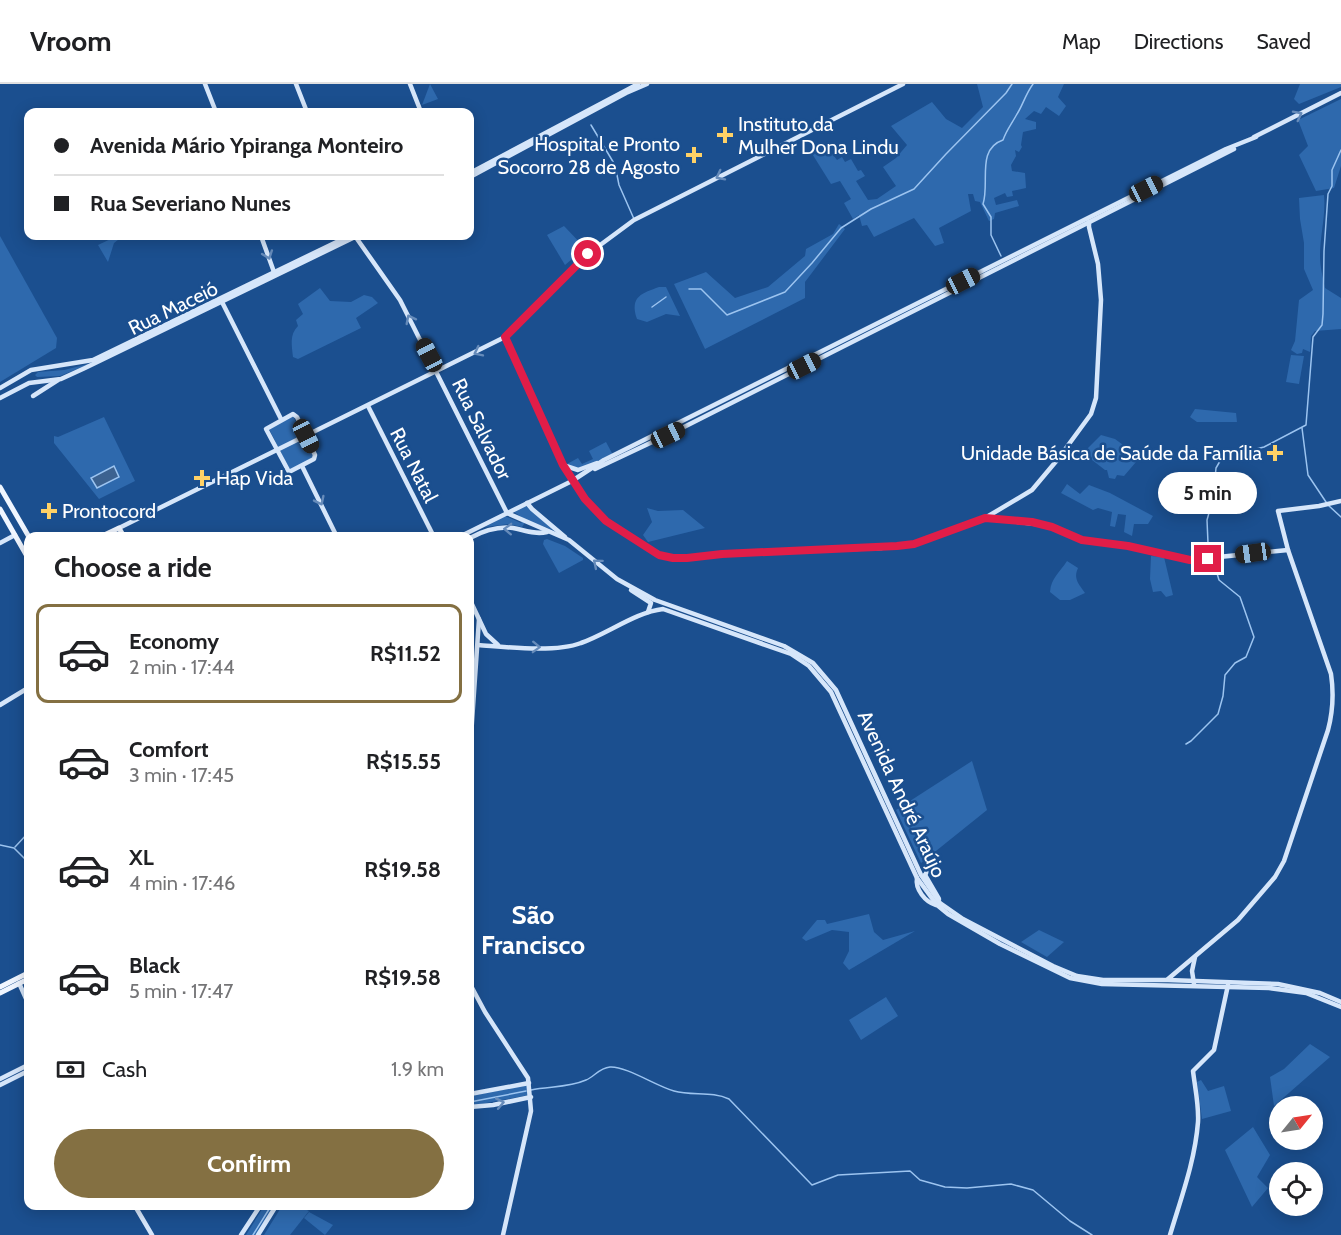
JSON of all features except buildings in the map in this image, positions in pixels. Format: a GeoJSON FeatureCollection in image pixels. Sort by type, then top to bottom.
{"type":"FeatureCollection","features":[{"type":"Feature","properties":{"kind":"main road"},"geometry":{"type":"LineString","coordinates":[[205,84],[214,108]]}},
{"type":"Feature","properties":{"kind":"main road"},"geometry":{"type":"LineString","coordinates":[[296,84],[305,108]]}},
{"type":"Feature","properties":{"kind":"main road"},"geometry":{"type":"LineString","coordinates":[[410,84],[420,108]]}},
{"type":"Feature","properties":{"kind":"main road"},"geometry":{"type":"LineString","coordinates":[[474,173],[647,84]]}},
{"type":"Feature","properties":{"kind":"main road"},"geometry":{"type":"LineString","coordinates":[[111,532],[505,337],[588,254],[634,220],[903,84]]}},
{"type":"Feature","properties":{"kind":"main road"},"geometry":{"type":"LineString","coordinates":[[474,173],[634,85]]}},
{"type":"Feature","properties":{"kind":"main road"},"geometry":{"type":"LineString","coordinates":[[587,472],[682,428],[1089,222],[1226,149],[1256,137],[1341,93]]}},
{"type":"Feature","properties":{"kind":"main road"},"geometry":{"type":"LineString","coordinates":[[563,465],[578,470],[604,460],[1160,184]]}},
{"type":"Feature","properties":{"kind":"main road"},"geometry":{"type":"LineString","coordinates":[[505,337],[572,481],[599,515],[659,555],[673,558],[914,544],[985,518],[1032,490],[1091,414],[1096,398],[1101,300],[1098,264],[1089,222]]}},
{"type":"Feature","properties":{"kind":"main road"},"geometry":{"type":"LineString","coordinates":[[1083,225],[1091,237]]}},
{"type":"Feature","properties":{"kind":"main road"},"geometry":{"type":"LineString","coordinates":[[262,240],[274,274]]}},
{"type":"Feature","properties":{"kind":"main road","name":"Rua Maceió"},"geometry":{"type":"LineString","coordinates":[[0,398],[29,383],[61,379],[222,302],[341,240]]}},
{"type":"Feature","properties":{"kind":"main road","name":"Rua Maceió"},"geometry":{"type":"LineString","coordinates":[[0,388],[24,373],[37,369],[93,360],[347,240]]}},
{"type":"Feature","properties":{"kind":"main road","name":"Rua Salvador"},"geometry":{"type":"LineString","coordinates":[[359,240],[400,300],[507,513]]}},
{"type":"Feature","properties":{"kind":"main road"},"geometry":{"type":"LineString","coordinates":[[222,302],[281,419]]}},
{"type":"Feature","properties":{"kind":"main road"},"geometry":{"type":"LineString","coordinates":[[37,369],[32,376],[39,381]]}},
{"type":"Feature","properties":{"kind":"main road"},"geometry":{"type":"LineString","coordinates":[[33,396],[61,379]]}},
{"type":"Feature","properties":{"kind":"main road","name":"Rua Natal"},"geometry":{"type":"LineString","coordinates":[[368,406],[431,532]]}},
{"type":"Feature","properties":{"kind":"main road"},"geometry":{"type":"LineString","coordinates":[[291,414],[295,415],[306,436],[315,457],[302,466],[288,471],[266,428],[291,414]]}},
{"type":"Feature","properties":{"kind":"main road"},"geometry":{"type":"LineString","coordinates":[[469,532],[572,481],[604,460]]}},
{"type":"Feature","properties":{"kind":"main road"},"geometry":{"type":"LineString","coordinates":[[302,466],[335,532]]}},
{"type":"Feature","properties":{"kind":"main road"},"geometry":{"type":"LineString","coordinates":[[0,487],[26,532]]}},
{"type":"Feature","properties":{"kind":"main road"},"geometry":{"type":"LineString","coordinates":[[1168,983],[1177,972],[1238,920],[1275,877],[1284,861],[1306,787],[1332,716],[1333,688],[1329,666],[1288,550],[1278,511],[1341,501]]}},
{"type":"Feature","properties":{"kind":"main road"},"geometry":{"type":"LineString","coordinates":[[527,503],[569,540]]}},
{"type":"Feature","properties":{"kind":"main road"},"geometry":{"type":"LineString","coordinates":[[0,509],[24,551]]}},
{"type":"Feature","properties":{"kind":"main road","name":"Avenida André Araújo"},"geometry":{"type":"LineString","coordinates":[[507,513],[546,532],[569,540],[622,582],[655,600],[784,646],[804,656],[820,670],[836,690],[921,876]]}},
{"type":"Feature","properties":{"kind":"main road"},"geometry":{"type":"LineString","coordinates":[[985,518],[1044,525],[1088,542],[1128,546],[1190,560],[1288,550]]}},
{"type":"Feature","properties":{"kind":"main road"},"geometry":{"type":"LineString","coordinates":[[119,528],[121,532]]}},
{"type":"Feature","properties":{"kind":"main road"},"geometry":{"type":"LineString","coordinates":[[474,537],[496,529],[514,528],[534,533],[546,532]]}},
{"type":"Feature","properties":{"kind":"main road"},"geometry":{"type":"LineString","coordinates":[[0,543],[15,535]]}},
{"type":"Feature","properties":{"kind":"main road"},"geometry":{"type":"LineString","coordinates":[[478,645],[568,647],[587,641],[646,614],[651,607],[651,603],[622,582]]}},
{"type":"Feature","properties":{"kind":"main road"},"geometry":{"type":"LineString","coordinates":[[474,608],[489,638],[495,644],[504,647]]}},
{"type":"Feature","properties":{"kind":"main road","name":"Avenida André Araújo"},"geometry":{"type":"LineString","coordinates":[[646,614],[668,610],[791,654],[817,674],[837,703],[921,876],[938,904],[963,919],[1067,973],[1102,980],[1228,985],[1278,984],[1320,993],[1341,1002]]}},
{"type":"Feature","properties":{"kind":"main road"},"geometry":{"type":"LineString","coordinates":[[474,698],[479,619]]}},
{"type":"Feature","properties":{"kind":"main road"},"geometry":{"type":"LineString","coordinates":[[0,705],[24,690]]}},
{"type":"Feature","properties":{"kind":"main road"},"geometry":{"type":"LineString","coordinates":[[933,861],[921,876],[917,887],[929,903],[938,904]]}},
{"type":"Feature","properties":{"kind":"main road"},"geometry":{"type":"LineString","coordinates":[[918,868],[926,867]]}},
{"type":"Feature","properties":{"kind":"main road"},"geometry":{"type":"LineString","coordinates":[[1194,984],[1192,973],[1195,957]]}},
{"type":"Feature","properties":{"kind":"main road"},"geometry":{"type":"LineString","coordinates":[[1177,972],[1192,973]]}},
{"type":"Feature","properties":{"kind":"main road"},"geometry":{"type":"LineString","coordinates":[[0,987],[24,975]]}},
{"type":"Feature","properties":{"kind":"main road"},"geometry":{"type":"LineString","coordinates":[[0,993],[24,981]]}},
{"type":"Feature","properties":{"kind":"main road"},"geometry":{"type":"LineString","coordinates":[[19,983],[24,994]]}},
{"type":"Feature","properties":{"kind":"main road"},"geometry":{"type":"LineString","coordinates":[[1170,1235],[1196,1144],[1198,1110],[1193,1071],[1214,1050],[1228,985]]}},
{"type":"Feature","properties":{"kind":"main road","name":"Avenida André Araújo"},"geometry":{"type":"LineString","coordinates":[[1228,985],[1286,990],[1316,996],[1341,1007]]}},
{"type":"Feature","properties":{"kind":"main road"},"geometry":{"type":"LineString","coordinates":[[474,992],[484,1012],[528,1078],[531,1095],[531,1111],[503,1235]]}},
{"type":"Feature","properties":{"kind":"main road"},"geometry":{"type":"LineString","coordinates":[[0,1079],[24,1067]]}},
{"type":"Feature","properties":{"kind":"main road"},"geometry":{"type":"LineString","coordinates":[[0,1085],[24,1073]]}},
{"type":"Feature","properties":{"kind":"main road"},"geometry":{"type":"LineString","coordinates":[[474,1093],[529,1084]]}},
{"type":"Feature","properties":{"kind":"main road"},"geometry":{"type":"LineString","coordinates":[[474,1107],[493,1105],[531,1095]]}},
{"type":"Feature","properties":{"kind":"main road"},"geometry":{"type":"LineString","coordinates":[[137,1210],[152,1235]]}},
{"type":"Feature","properties":{"kind":"main road"},"geometry":{"type":"LineString","coordinates":[[241,1235],[257,1210]]}},
{"type":"Feature","properties":{"kind":"main road"},"geometry":{"type":"LineString","coordinates":[[258,1235],[274,1210]]}},
{"type":"Feature","properties":{"kind":"shaded area"},"geometry":{"type":"Polygon","coordinates":[[[430,84],[438,99],[422,105],[430,84]]]}},
{"type":"Feature","properties":{"kind":"shaded area"},"geometry":{"type":"Polygon","coordinates":[[[977,84],[1064,84],[1058,97],[1066,106],[1059,116],[1046,107],[1041,114],[1034,111],[1025,119],[1036,122],[1036,129],[1023,132],[1022,147],[1019,152],[1015,150],[1016,156],[1011,165],[1012,171],[1025,173],[1026,188],[1012,191],[1013,196],[1007,197],[1005,193],[994,198],[996,205],[1017,200],[1019,206],[995,213],[994,219],[989,221],[980,202],[975,201],[973,194],[968,194],[971,211],[939,228],[944,243],[935,246],[914,218],[874,237],[867,225],[862,226],[859,215],[853,219],[844,203],[851,199],[840,181],[831,184],[811,152],[828,148],[837,160],[842,157],[845,162],[851,159],[858,171],[861,170],[865,176],[856,181],[868,200],[877,199],[896,186],[883,167],[896,158],[907,145],[891,126],[932,102],[946,119],[962,128],[983,107],[977,84]]]}},
{"type":"Feature","properties":{"kind":"shaded area"},"geometry":{"type":"Polygon","coordinates":[[[1300,84],[1341,84],[1341,87],[1299,104],[1294,99],[1300,84]]]}},
{"type":"Feature","properties":{"kind":"shaded area"},"geometry":{"type":"Polygon","coordinates":[[[1341,99],[1341,166],[1334,188],[1316,191],[1299,155],[1308,146],[1298,120],[1341,99]]]}},
{"type":"Feature","properties":{"kind":"shaded area"},"geometry":{"type":"Polygon","coordinates":[[[1324,195],[1320,264],[1325,288],[1341,298],[1341,329],[1315,331],[1311,336],[1310,352],[1303,349],[1302,353],[1297,354],[1291,350],[1295,341],[1299,300],[1313,290],[1304,269],[1304,243],[1299,198],[1324,195]]]}},
{"type":"Feature","properties":{"kind":"shaded area"},"geometry":{"type":"Polygon","coordinates":[[[839,224],[845,229],[805,282],[805,298],[705,349],[674,284],[706,272],[735,298],[768,287],[805,256],[806,249],[833,234],[839,224]]]}},
{"type":"Feature","properties":{"kind":"shaded area"},"geometry":{"type":"Polygon","coordinates":[[[564,226],[585,248],[565,265],[547,235],[564,226]]]}},
{"type":"Feature","properties":{"kind":"shaded area"},"geometry":{"type":"Polygon","coordinates":[[[0,236],[57,338],[56,348],[0,382],[0,236]]]}},
{"type":"Feature","properties":{"kind":"shaded area"},"geometry":{"type":"Polygon","coordinates":[[[109,240],[118,240],[114,243],[108,262],[98,245],[109,240]]]}},
{"type":"Feature","properties":{"kind":"shaded area"},"geometry":{"type":"Polygon","coordinates":[[[659,287],[666,287],[680,316],[666,314],[647,322],[637,319],[636,300],[659,287]]]}},
{"type":"Feature","properties":{"kind":"shaded area"},"geometry":{"type":"Polygon","coordinates":[[[320,288],[330,301],[351,302],[364,295],[372,297],[378,303],[356,318],[361,328],[298,359],[293,357],[292,341],[293,333],[298,326],[296,320],[303,314],[298,304],[320,288]]]}},
{"type":"Feature","properties":{"kind":"shaded area"},"geometry":{"type":"Polygon","coordinates":[[[1291,355],[1304,356],[1299,384],[1286,382],[1291,355]]]}},
{"type":"Feature","properties":{"kind":"shaded area"},"geometry":{"type":"Polygon","coordinates":[[[92,363],[60,376],[37,377],[35,375],[38,372],[64,370],[92,363]]]}},
{"type":"Feature","properties":{"kind":"shaded area"},"geometry":{"type":"Polygon","coordinates":[[[1195,409],[1236,413],[1237,422],[1197,422],[1190,417],[1195,409]]]}},
{"type":"Feature","properties":{"kind":"shaded area"},"geometry":{"type":"Polygon","coordinates":[[[293,416],[314,457],[290,470],[269,429],[293,416]]]}},
{"type":"Feature","properties":{"kind":"shaded area"},"geometry":{"type":"Polygon","coordinates":[[[104,417],[135,481],[99,499],[54,443],[54,436],[58,437],[104,417]]]}},
{"type":"Feature","properties":{"kind":"shaded area"},"geometry":{"type":"Polygon","coordinates":[[[1101,435],[1115,439],[1130,450],[1130,456],[1136,462],[1124,476],[1117,475],[1115,479],[1109,478],[1107,470],[1083,453],[1101,435]]]}},
{"type":"Feature","properties":{"kind":"shaded area"},"geometry":{"type":"Polygon","coordinates":[[[606,442],[613,455],[579,469],[570,468],[567,464],[578,458],[582,464],[593,459],[589,451],[606,442]]]}},
{"type":"Feature","properties":{"kind":"shaded area"},"geometry":{"type":"Polygon","coordinates":[[[114,466],[119,477],[97,488],[91,478],[114,466]]]}},
{"type":"Feature","properties":{"kind":"shaded area"},"geometry":{"type":"Polygon","coordinates":[[[1067,484],[1080,494],[1089,485],[1110,493],[1153,516],[1148,524],[1134,524],[1132,536],[1124,532],[1126,515],[1118,514],[1115,527],[1110,526],[1112,512],[1098,508],[1093,510],[1061,493],[1067,484]]]}},
{"type":"Feature","properties":{"kind":"shaded area"},"geometry":{"type":"Polygon","coordinates":[[[525,505],[555,531],[527,520],[522,527],[509,524],[485,527],[505,516],[521,523],[524,519],[514,512],[525,505]]]}},
{"type":"Feature","properties":{"kind":"shaded area"},"geometry":{"type":"Polygon","coordinates":[[[647,508],[658,511],[683,510],[705,528],[648,542],[643,535],[652,522],[647,508]]]}},
{"type":"Feature","properties":{"kind":"shaded area"},"geometry":{"type":"Polygon","coordinates":[[[547,539],[565,546],[583,560],[559,573],[543,544],[547,539]]]}},
{"type":"Feature","properties":{"kind":"shaded area"},"geometry":{"type":"Polygon","coordinates":[[[1151,556],[1164,557],[1173,595],[1166,597],[1161,591],[1153,592],[1150,579],[1151,556]]]}},
{"type":"Feature","properties":{"kind":"shaded area"},"geometry":{"type":"Polygon","coordinates":[[[1067,561],[1078,568],[1076,578],[1085,593],[1070,600],[1060,600],[1050,592],[1054,579],[1067,561]]]}},
{"type":"Feature","properties":{"kind":"shaded area"},"geometry":{"type":"Polygon","coordinates":[[[972,761],[987,810],[921,863],[896,810],[972,761]]]}},
{"type":"Feature","properties":{"kind":"shaded area"},"geometry":{"type":"Polygon","coordinates":[[[869,914],[874,932],[883,940],[915,931],[849,970],[843,963],[849,951],[849,932],[832,930],[806,941],[802,938],[817,920],[825,920],[827,924],[869,914]]]}},
{"type":"Feature","properties":{"kind":"shaded area"},"geometry":{"type":"Polygon","coordinates":[[[1039,930],[1064,942],[1047,957],[1021,942],[1039,930]]]}},
{"type":"Feature","properties":{"kind":"shaded area"},"geometry":{"type":"Polygon","coordinates":[[[886,997],[898,1016],[861,1040],[849,1020],[886,997]]]}},
{"type":"Feature","properties":{"kind":"shaded area"},"geometry":{"type":"Polygon","coordinates":[[[1310,1044],[1330,1057],[1285,1096],[1273,1096],[1270,1077],[1284,1069],[1310,1044]]]}},
{"type":"Feature","properties":{"kind":"shaded area"},"geometry":{"type":"Polygon","coordinates":[[[1201,1080],[1208,1091],[1224,1086],[1231,1111],[1202,1119],[1197,1082],[1201,1080]]]}},
{"type":"Feature","properties":{"kind":"shaded area"},"geometry":{"type":"Polygon","coordinates":[[[528,1085],[529,1095],[474,1105],[474,1095],[528,1085]]]}},
{"type":"Feature","properties":{"kind":"shaded area"},"geometry":{"type":"Polygon","coordinates":[[[1253,1127],[1270,1155],[1257,1177],[1268,1188],[1252,1207],[1225,1150],[1253,1127]]]}},
{"type":"Feature","properties":{"kind":"shaded area"},"geometry":{"type":"Polygon","coordinates":[[[262,1210],[275,1210],[259,1235],[246,1235],[262,1210]]]}},
{"type":"Feature","properties":{"kind":"shaded area"},"geometry":{"type":"Polygon","coordinates":[[[280,1210],[309,1211],[290,1235],[264,1235],[280,1210]]]}},
{"type":"Feature","properties":{"kind":"shaded area"},"geometry":{"type":"Polygon","coordinates":[[[309,1212],[333,1225],[325,1235],[304,1218],[309,1212]]]}},
{"type":"Feature","properties":{"kind":"waterway"},"geometry":{"type":"LineString","coordinates":[[689,289],[701,289],[727,315],[785,292],[841,228],[871,209],[914,189],[1012,84]]}},
{"type":"Feature","properties":{"kind":"waterway"},"geometry":{"type":"LineString","coordinates":[[1001,256],[991,235],[991,217],[983,204],[987,159],[989,151],[1003,140],[1033,84]]}},
{"type":"Feature","properties":{"kind":"waterway"},"geometry":{"type":"LineString","coordinates":[[591,125],[615,165],[619,185],[634,219]]}},
{"type":"Feature","properties":{"kind":"waterway"},"geometry":{"type":"LineString","coordinates":[[1186,744],[1218,714],[1225,675],[1235,663],[1246,657],[1254,637],[1240,597],[1219,580],[1208,543],[1207,520],[1213,499],[1216,468],[1223,456],[1236,449],[1252,450],[1264,447],[1306,425],[1313,337],[1322,325],[1328,194],[1332,186],[1332,170],[1341,150]]}},
{"type":"Feature","properties":{"kind":"waterway"},"geometry":{"type":"LineString","coordinates":[[652,307],[666,297]]}},
{"type":"Feature","properties":{"kind":"waterway"},"geometry":{"type":"LineString","coordinates":[[1302,428],[1308,475],[1328,505],[1341,517]]}},
{"type":"Feature","properties":{"kind":"waterway"},"geometry":{"type":"LineString","coordinates":[[15,847],[24,837]]}},
{"type":"Feature","properties":{"kind":"waterway"},"geometry":{"type":"LineString","coordinates":[[0,845],[14,848],[24,858]]}},
{"type":"Feature","properties":{"kind":"waterway"},"geometry":{"type":"LineString","coordinates":[[531,1090],[579,1083],[606,1068],[617,1068],[674,1091],[716,1095],[729,1099],[812,1185],[838,1175],[910,1171],[920,1180],[945,1187],[967,1188],[1011,1184],[1033,1190],[1070,1221],[1092,1235]]}},
{"type":"Feature","properties":{"kind":"waterway"},"geometry":{"type":"LineString","coordinates":[[474,1101],[526,1091]]}},
{"type":"Feature","properties":{"kind":"waterway"},"geometry":{"type":"LineString","coordinates":[[253,1235],[269,1210]]}},
{"type":"Feature","properties":{"kind":"place","name":"Instituto da Mulher Dona Lindu"},"geometry":{"type":"Point","coordinates":[725,135]}},
{"type":"Feature","properties":{"kind":"place","name":"Hospital e Pronto Socorro 28 de Agosto"},"geometry":{"type":"Point","coordinates":[694,155]}},
{"type":"Feature","properties":{"kind":"place","name":"Unidade Básica de Saúde da Família"},"geometry":{"type":"Point","coordinates":[1275,453]}},
{"type":"Feature","properties":{"kind":"place","name":"Hap Vida"},"geometry":{"type":"Point","coordinates":[202,478]}},
{"type":"Feature","properties":{"kind":"place","name":"Prontocord"},"geometry":{"type":"Point","coordinates":[49,511]}},
{"type":"Feature","properties":{"kind":"district","name":"São Francisco"},"geometry":{"type":"Point","coordinates":[533,930]}},
{"type":"Feature","properties":{"kind":"route"},"geometry":{"type":"LineString","coordinates":[[588,254],[505,337],[572,481],[593,509],[606,521],[659,555],[687,558],[722,554],[881,548],[914,544],[985,518],[1032,522],[1052,527],[1088,542],[1128,546],[1190,560],[1208,559]]}}]}
